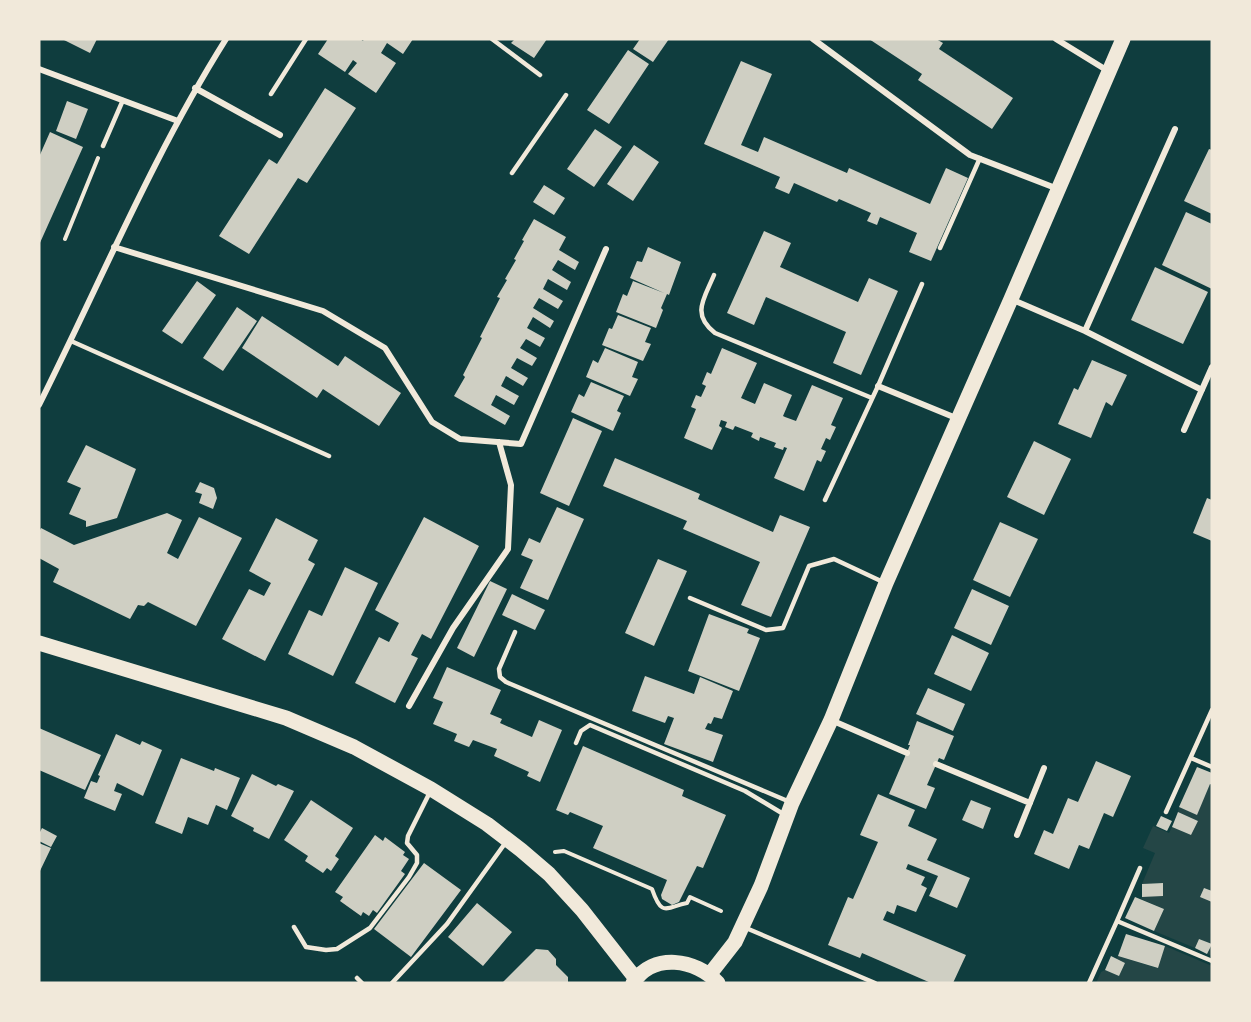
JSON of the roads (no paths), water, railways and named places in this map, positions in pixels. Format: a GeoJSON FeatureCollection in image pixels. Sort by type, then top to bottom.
{"type":"FeatureCollection","features":[{"type":"Feature","properties":{"kind":"main road"},"geometry":{"type":"LineString","coordinates":[[39,643],[286,718],[354,747],[431,789],[521,850],[549,874],[582,910],[634,981],[646,970],[660,964],[677,962],[694,965],[714,978],[743,927],[761,886],[789,810],[831,720],[886,583],[1123,39]]}},
{"type":"Feature","properties":{"kind":"street"},"geometry":{"type":"LineString","coordinates":[[39,405],[114,247],[178,121],[195,88],[226,39]]}},
{"type":"Feature","properties":{"kind":"street"},"geometry":{"type":"LineString","coordinates":[[813,39],[970,155],[1058,189]]}},
{"type":"Feature","properties":{"kind":"street"},"geometry":{"type":"LineString","coordinates":[[1056,39],[1108,71]]}},
{"type":"Feature","properties":{"kind":"street"},"geometry":{"type":"LineString","coordinates":[[39,69],[178,121]]}},
{"type":"Feature","properties":{"kind":"street"},"geometry":{"type":"LineString","coordinates":[[195,88],[280,135]]}},
{"type":"Feature","properties":{"kind":"street"},"geometry":{"type":"LineString","coordinates":[[1085,331],[1175,129]]}},
{"type":"Feature","properties":{"kind":"street"},"geometry":{"type":"LineString","coordinates":[[114,247],[322,311],[385,348],[432,422],[460,439],[521,444],[606,249]]}},
{"type":"Feature","properties":{"kind":"street"},"geometry":{"type":"LineString","coordinates":[[1011,299],[1085,331],[1202,390]]}},
{"type":"Feature","properties":{"kind":"street"},"geometry":{"type":"LineString","coordinates":[[1184,429],[1212,367]]}},
{"type":"Feature","properties":{"kind":"street"},"geometry":{"type":"LineString","coordinates":[[878,386],[957,419]]}},
{"type":"Feature","properties":{"kind":"street"},"geometry":{"type":"LineString","coordinates":[[409,706],[453,628],[508,549],[511,485],[499,442]]}},
{"type":"Feature","properties":{"kind":"street"},"geometry":{"type":"LineString","coordinates":[[831,720],[907,753]]}},
{"type":"Feature","properties":{"kind":"street"},"geometry":{"type":"LineString","coordinates":[[936,764],[1030,803]]}},
{"type":"Feature","properties":{"kind":"street"},"geometry":{"type":"LineString","coordinates":[[1017,835],[1044,768]]}},
{"type":"Feature","properties":{"kind":"lane"},"geometry":{"type":"LineString","coordinates":[[271,94],[306,39]]}},
{"type":"Feature","properties":{"kind":"lane"},"geometry":{"type":"LineString","coordinates":[[492,39],[540,75]]}},
{"type":"Feature","properties":{"kind":"lane"},"geometry":{"type":"LineString","coordinates":[[512,173],[566,95]]}},
{"type":"Feature","properties":{"kind":"lane"},"geometry":{"type":"LineString","coordinates":[[103,146],[123,100]]}},
{"type":"Feature","properties":{"kind":"lane"},"geometry":{"type":"LineString","coordinates":[[940,248],[980,158]]}},
{"type":"Feature","properties":{"kind":"lane"},"geometry":{"type":"LineString","coordinates":[[714,275],[700,312],[704,324],[715,333],[872,398]]}},
{"type":"Feature","properties":{"kind":"lane"},"geometry":{"type":"LineString","coordinates":[[825,500],[922,284]]}},
{"type":"Feature","properties":{"kind":"lane"},"geometry":{"type":"LineString","coordinates":[[71,341],[329,456]]}},
{"type":"Feature","properties":{"kind":"lane"},"geometry":{"type":"LineString","coordinates":[[690,598],[766,630],[783,628],[809,566],[834,559],[886,583]]}},
{"type":"Feature","properties":{"kind":"lane"},"geometry":{"type":"LineString","coordinates":[[515,632],[499,669],[500,677],[506,682],[789,810]]}},
{"type":"Feature","properties":{"kind":"lane"},"geometry":{"type":"LineString","coordinates":[[1166,812],[1212,710]]}},
{"type":"Feature","properties":{"kind":"lane"},"geometry":{"type":"LineString","coordinates":[[576,743],[580,731],[590,725],[789,810]]}},
{"type":"Feature","properties":{"kind":"lane"},"geometry":{"type":"LineString","coordinates":[[1191,758],[1212,767]]}},
{"type":"Feature","properties":{"kind":"lane"},"geometry":{"type":"LineString","coordinates":[[294,927],[306,947],[326,950],[337,949],[370,928],[417,863],[417,855],[407,843],[408,836],[431,789]]}},
{"type":"Feature","properties":{"kind":"lane"},"geometry":{"type":"LineString","coordinates":[[392,983],[447,924],[508,840]]}},
{"type":"Feature","properties":{"kind":"lane"},"geometry":{"type":"LineString","coordinates":[[1089,983],[1140,868]]}},
{"type":"Feature","properties":{"kind":"lane"},"geometry":{"type":"LineString","coordinates":[[1117,921],[1212,961]]}},
{"type":"Feature","properties":{"kind":"lane"},"geometry":{"type":"LineString","coordinates":[[743,927],[875,983]]}},
{"type":"Feature","properties":{"kind":"lane"},"geometry":{"type":"LineString","coordinates":[[357,978],[362,983]]}}]}
